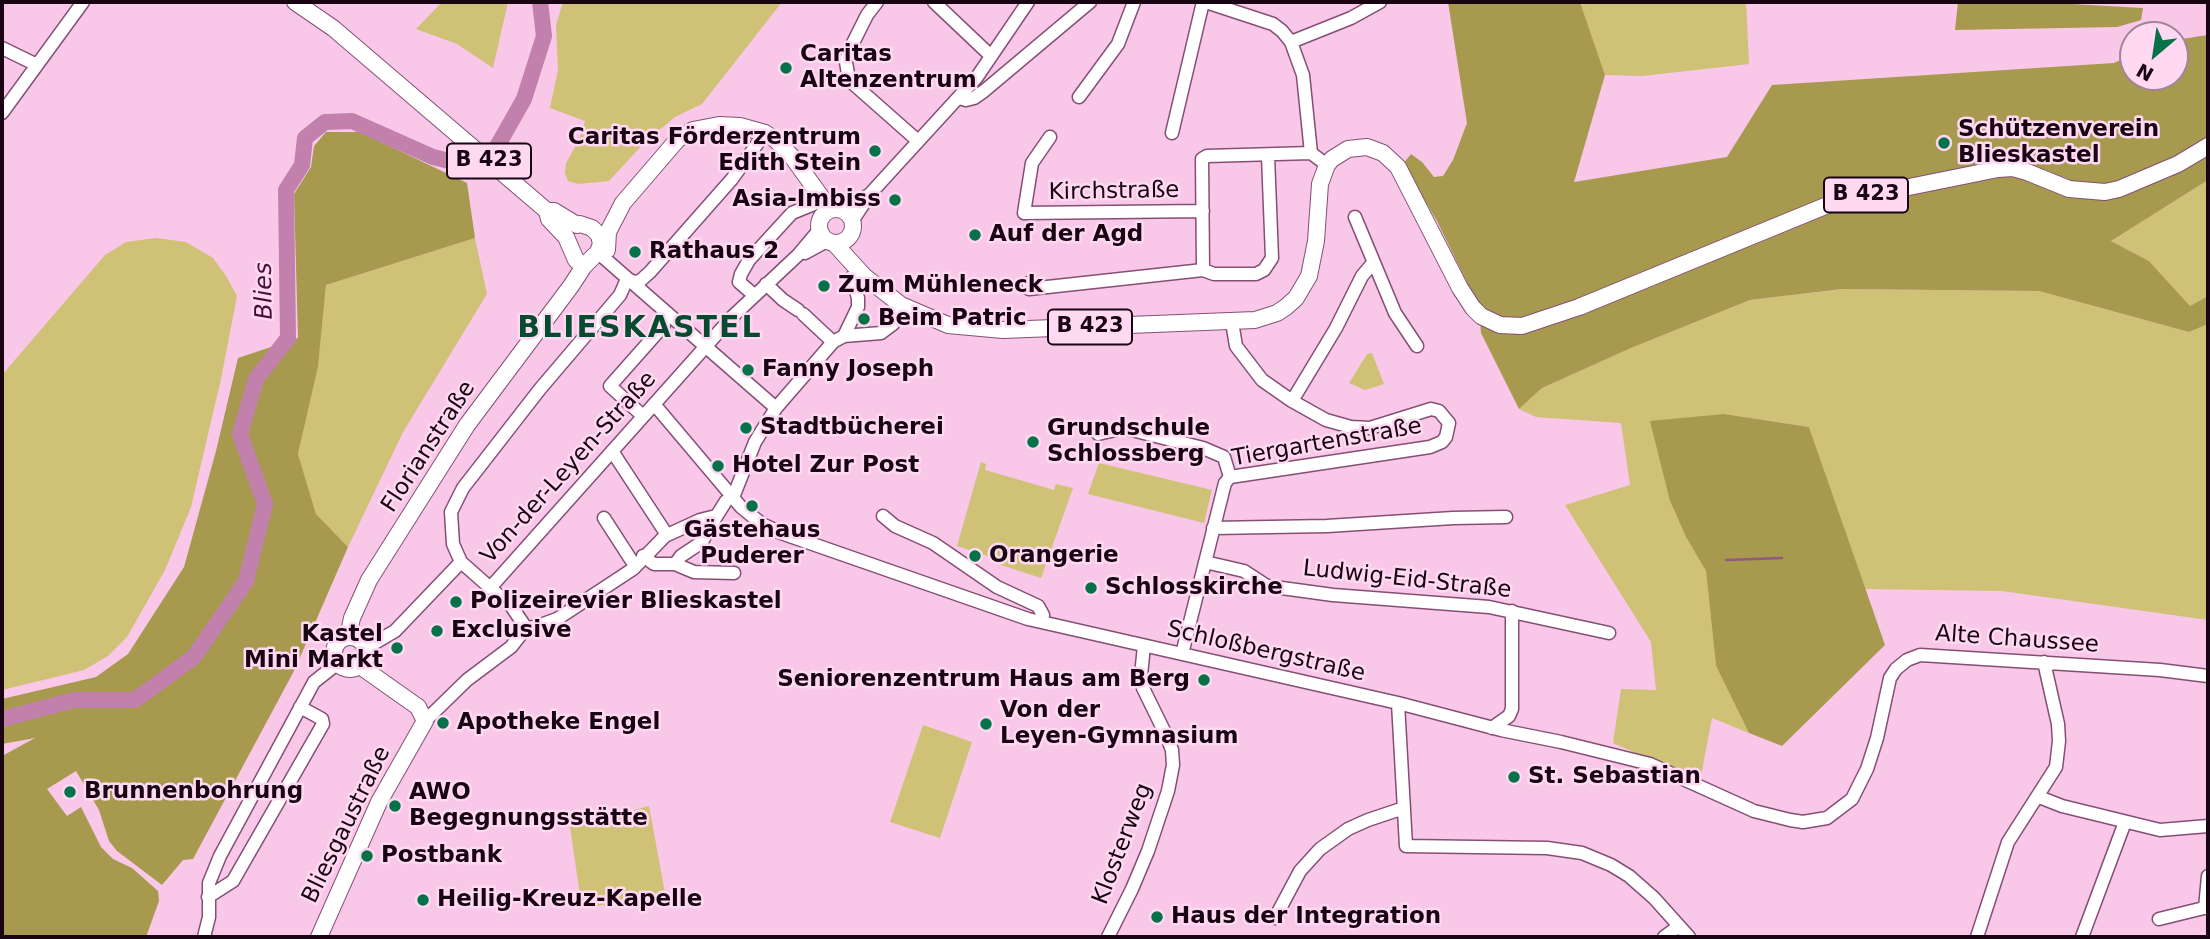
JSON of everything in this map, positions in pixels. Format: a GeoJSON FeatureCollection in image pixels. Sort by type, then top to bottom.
{"type":"FeatureCollection","features":[{"type":"Feature","properties":{"kind":"main road","name":"B 423"},"geometry":{"type":"LineString","coordinates":[[295,2],[333,27],[366,54],[547,211],[554,211],[574,229],[592,228],[599,235],[601,244],[591,259]]}},
{"type":"Feature","properties":{"kind":"main road"},"geometry":{"type":"LineString","coordinates":[[527,344],[538,337],[575,297],[591,259],[608,247],[609,228],[623,203],[668,149],[686,133],[719,125],[740,126],[759,134]]}},
{"type":"Feature","properties":{"kind":"main road","name":"B 423"},"geometry":{"type":"LineString","coordinates":[[759,134],[785,161],[833,224],[854,271],[901,305],[936,322],[973,329],[1016,330],[1232,322],[1255,320],[1277,313],[1296,298],[1313,262],[1320,184],[1327,165],[1348,149],[1357,147],[1375,149],[1398,167],[1473,308],[1481,316],[1500,326],[1522,326],[1579,307],[1835,202],[2013,168],[2069,189],[2105,192],[2119,189],[2178,164],[2208,146]]}},
{"type":"Feature","properties":{"kind":"main road"},"geometry":{"type":"LineString","coordinates":[[567,292],[569,273],[563,249],[574,229],[623,203]]}},
{"type":"Feature","properties":{"kind":"main road"},"geometry":{"type":"LineString","coordinates":[[574,229],[591,259]]}},
{"type":"Feature","properties":{"kind":"main road","name":"Florianstraße"},"geometry":{"type":"LineString","coordinates":[[348,637],[352,618],[369,580],[467,425],[591,259]]}},
{"type":"Feature","properties":{"kind":"main road"},"geometry":{"type":"LineString","coordinates":[[348,637],[357,638],[366,648],[366,658],[360,666],[351,669],[338,663],[334,653],[338,642],[348,637]]}},
{"type":"Feature","properties":{"kind":"main road","name":"Bliesgaustraße"},"geometry":{"type":"LineString","coordinates":[[319,937],[379,802],[422,727],[409,701],[360,666]]}},
{"type":"Feature","properties":{"kind":"street"},"geometry":{"type":"LineString","coordinates":[[2,113],[83,2]]}},
{"type":"Feature","properties":{"kind":"street"},"geometry":{"type":"LineString","coordinates":[[877,2],[867,15],[848,53],[846,62],[849,80],[918,141]]}},
{"type":"Feature","properties":{"kind":"street"},"geometry":{"type":"LineString","coordinates":[[934,2],[991,56]]}},
{"type":"Feature","properties":{"kind":"street","name":"Von-der-Leyen-Straße"},"geometry":{"type":"LineString","coordinates":[[490,588],[754,295],[870,194],[959,98],[1028,2]]}},
{"type":"Feature","properties":{"kind":"street"},"geometry":{"type":"LineString","coordinates":[[959,98],[966,100],[984,92],[1090,2]]}},
{"type":"Feature","properties":{"kind":"street"},"geometry":{"type":"LineString","coordinates":[[1087,92],[1118,44],[1134,2]]}},
{"type":"Feature","properties":{"kind":"street"},"geometry":{"type":"LineString","coordinates":[[1172,133],[1205,2],[1273,24],[1291,42],[1303,75],[1311,153],[1327,165]]}},
{"type":"Feature","properties":{"kind":"street"},"geometry":{"type":"LineString","coordinates":[[1291,42],[1351,18],[1380,2]]}},
{"type":"Feature","properties":{"kind":"street"},"geometry":{"type":"LineString","coordinates":[[2,48],[37,65]]}},
{"type":"Feature","properties":{"kind":"street"},"geometry":{"type":"LineString","coordinates":[[591,259],[627,279],[635,282],[644,279],[732,179],[759,134]]}},
{"type":"Feature","properties":{"kind":"street","name":"Kirchstraße"},"geometry":{"type":"LineString","coordinates":[[1050,137],[1032,163],[1024,213],[1203,211]]}},
{"type":"Feature","properties":{"kind":"street","name":"Kirchstraße"},"geometry":{"type":"LineString","coordinates":[[1203,270],[1202,159],[1207,156],[1311,153]]}},
{"type":"Feature","properties":{"kind":"street"},"geometry":{"type":"LineString","coordinates":[[1028,282],[1029,289],[1203,270],[1214,274],[1256,274],[1269,265],[1272,258],[1268,156]]}},
{"type":"Feature","properties":{"kind":"street"},"geometry":{"type":"LineString","coordinates":[[754,295],[739,282],[741,274],[749,260],[791,215],[833,224]]}},
{"type":"Feature","properties":{"kind":"street"},"geometry":{"type":"LineString","coordinates":[[1355,217],[1395,313],[1417,346]]}},
{"type":"Feature","properties":{"kind":"street"},"geometry":{"type":"LineString","coordinates":[[1292,401],[1336,328],[1362,276],[1373,263]]}},
{"type":"Feature","properties":{"kind":"street"},"geometry":{"type":"LineString","coordinates":[[675,564],[681,556],[702,542],[716,516],[730,498],[755,442],[776,408],[839,339],[858,307],[854,271]]}},
{"type":"Feature","properties":{"kind":"street"},"geometry":{"type":"LineString","coordinates":[[627,279],[776,408]]}},
{"type":"Feature","properties":{"kind":"street"},"geometry":{"type":"LineString","coordinates":[[627,279],[613,303],[532,400],[457,498],[451,512],[450,532],[453,544],[461,562],[512,607],[526,628],[557,619],[639,561],[667,535],[716,516]]}},
{"type":"Feature","properties":{"kind":"street"},"geometry":{"type":"LineString","coordinates":[[644,279],[644,294]]}},
{"type":"Feature","properties":{"kind":"street"},"geometry":{"type":"LineString","coordinates":[[766,284],[783,300],[839,339],[881,333],[891,327],[901,305]]}},
{"type":"Feature","properties":{"kind":"street","name":"Tiergartenstraße"},"geometry":{"type":"LineString","coordinates":[[1182,654],[1213,527],[1225,483],[1230,477],[1430,447],[1442,442],[1448,432],[1449,423],[1445,416],[1439,411],[1431,410],[1422,410],[1380,426],[1360,428],[1326,420],[1262,380],[1236,346],[1232,322]]}},
{"type":"Feature","properties":{"kind":"street"},"geometry":{"type":"LineString","coordinates":[[643,416],[610,386],[664,325]]}},
{"type":"Feature","properties":{"kind":"street","name":"Schloßbergstraße"},"geometry":{"type":"LineString","coordinates":[[654,404],[730,498],[762,524],[781,533],[1042,621],[1650,764],[1755,811],[1803,822]]}},
{"type":"Feature","properties":{"kind":"street"},"geometry":{"type":"LineString","coordinates":[[1098,433],[1124,428],[1203,447],[1224,457],[1230,477]]}},
{"type":"Feature","properties":{"kind":"street"},"geometry":{"type":"LineString","coordinates":[[614,453],[667,535]]}},
{"type":"Feature","properties":{"kind":"street"},"geometry":{"type":"LineString","coordinates":[[883,516],[895,526],[933,543],[997,587],[1032,603],[1042,611],[1042,621]]}},
{"type":"Feature","properties":{"kind":"street"},"geometry":{"type":"LineString","coordinates":[[1213,527],[1327,526],[1506,517]]}},
{"type":"Feature","properties":{"kind":"street"},"geometry":{"type":"LineString","coordinates":[[604,518],[639,561],[675,564],[694,572],[734,573]]}},
{"type":"Feature","properties":{"kind":"street"},"geometry":{"type":"LineString","coordinates":[[366,648],[396,631],[461,562]]}},
{"type":"Feature","properties":{"kind":"street","name":"Ludwig-Eid-Straße"},"geometry":{"type":"LineString","coordinates":[[1205,562],[1244,571],[1267,586],[1333,595],[1464,604],[1512,611],[1609,633]]}},
{"type":"Feature","properties":{"kind":"street"},"geometry":{"type":"LineString","coordinates":[[1492,728],[1509,716],[1512,709],[1512,611]]}},
{"type":"Feature","properties":{"kind":"street","name":"Bliesgaustraße"},"geometry":{"type":"LineString","coordinates":[[422,727],[467,680],[511,647],[526,628]]}},
{"type":"Feature","properties":{"kind":"street","name":"Klosterweg"},"geometry":{"type":"LineString","coordinates":[[1108,937],[1147,851],[1168,791],[1173,765],[1167,737],[1143,688],[1141,675],[1144,646]]}},
{"type":"Feature","properties":{"kind":"street","name":"Alte Chaussee"},"geometry":{"type":"LineString","coordinates":[[1803,822],[1827,818],[1852,799],[1861,784],[1871,756],[1890,678],[1896,668],[1920,655],[2208,676]]}},
{"type":"Feature","properties":{"kind":"street"},"geometry":{"type":"LineString","coordinates":[[1977,937],[2008,842],[2056,767],[2058,724],[2044,662]]}},
{"type":"Feature","properties":{"kind":"street"},"geometry":{"type":"LineString","coordinates":[[204,937],[209,917],[209,883],[220,856],[314,682],[338,663]]}},
{"type":"Feature","properties":{"kind":"street"},"geometry":{"type":"LineString","coordinates":[[1398,704],[1406,846],[1547,848],[1582,853],[1629,876],[1654,898],[1689,937]]}},
{"type":"Feature","properties":{"kind":"street"},"geometry":{"type":"LineString","coordinates":[[208,897],[233,881],[323,724],[322,719],[300,707]]}},
{"type":"Feature","properties":{"kind":"street"},"geometry":{"type":"LineString","coordinates":[[2039,797],[2062,806],[2160,830],[2208,826]]}},
{"type":"Feature","properties":{"kind":"street"},"geometry":{"type":"LineString","coordinates":[[1275,918],[1300,871],[1320,849],[1368,820],[1404,808]]}},
{"type":"Feature","properties":{"kind":"street"},"geometry":{"type":"LineString","coordinates":[[2082,937],[2126,822]]}},
{"type":"Feature","properties":{"kind":"street"},"geometry":{"type":"LineString","coordinates":[[2159,919],[2206,908],[2204,897],[2208,876]]}},
{"type":"Feature","properties":{"kind":"street"},"geometry":{"type":"LineString","coordinates":[[1664,937],[1679,926]]}},
{"type":"Feature","properties":{"kind":"shaded area"},"geometry":{"type":"Polygon","coordinates":[[[442,2],[508,2],[493,68],[457,44],[416,29],[442,2]]]}},
{"type":"Feature","properties":{"kind":"shaded area"},"geometry":{"type":"Polygon","coordinates":[[[563,2],[782,2],[702,104],[675,117],[644,143],[609,181],[578,184],[568,181],[566,163],[579,140],[585,121],[550,108],[558,70],[556,25],[563,2]]]}},
{"type":"Feature","properties":{"kind":"shaded area"},"geometry":{"type":"Polygon","coordinates":[[[1448,2],[1580,2],[1605,75],[1574,182],[1727,157],[1772,85],[2119,61],[2119,91],[2189,91],[2189,38],[2208,35],[2208,180],[2111,241],[2149,261],[2190,306],[2208,296],[2208,324],[2189,332],[2039,291],[1842,289],[1750,300],[1631,348],[1542,388],[1519,409],[1481,333],[1479,307],[1437,221],[1403,164],[1411,154],[1422,162],[1434,177],[1443,176],[1453,160],[1467,123],[1448,2]]]}},
{"type":"Feature","properties":{"kind":"shaded area"},"geometry":{"type":"Polygon","coordinates":[[[1580,2],[1746,2],[1749,64],[1642,76],[1605,75],[1580,2]]]}},
{"type":"Feature","properties":{"kind":"shaded area"},"geometry":{"type":"Polygon","coordinates":[[[1958,2],[2035,2],[2143,8],[2141,20],[2119,21],[2117,27],[1955,30],[1958,2]]]}},
{"type":"Feature","properties":{"kind":"shaded area"},"geometry":{"type":"Polygon","coordinates":[[[326,132],[360,132],[467,183],[475,238],[326,285],[318,367],[298,454],[316,514],[348,547],[294,671],[193,859],[183,860],[162,885],[117,851],[109,841],[99,810],[76,771],[47,789],[67,816],[81,807],[101,847],[113,859],[132,868],[158,891],[159,901],[146,937],[2,937],[2,756],[35,738],[2,744],[2,699],[96,677],[128,654],[184,567],[238,358],[298,338],[294,194],[311,167],[314,146],[326,132]]]}},
{"type":"Feature","properties":{"kind":"shaded area"},"geometry":{"type":"Polygon","coordinates":[[[2208,180],[2208,296],[2190,306],[2149,261],[2111,241],[2208,180]]]}},
{"type":"Feature","properties":{"kind":"shaded area"},"geometry":{"type":"Polygon","coordinates":[[[156,238],[186,242],[213,258],[237,296],[191,507],[165,570],[127,637],[108,656],[84,670],[2,690],[2,375],[105,255],[126,242],[156,238]]]}},
{"type":"Feature","properties":{"kind":"shaded area"},"geometry":{"type":"Polygon","coordinates":[[[475,238],[487,294],[403,432],[348,547],[316,514],[298,454],[318,367],[326,285],[475,238]]]}},
{"type":"Feature","properties":{"kind":"shaded area"},"geometry":{"type":"Polygon","coordinates":[[[1842,289],[2039,291],[2189,332],[2208,324],[2208,620],[2002,591],[1865,589],[1809,427],[1724,414],[1665,476],[1670,501],[1686,537],[1706,571],[1716,666],[1749,733],[1712,718],[1700,781],[1613,743],[1621,689],[1656,690],[1651,642],[1565,505],[1630,485],[1621,423],[1536,417],[1519,409],[1542,388],[1631,348],[1750,300],[1842,289]]]}},
{"type":"Feature","properties":{"kind":"shaded area"},"geometry":{"type":"Polygon","coordinates":[[[1372,353],[1384,384],[1365,390],[1349,383],[1367,354],[1372,353]]]}},
{"type":"Feature","properties":{"kind":"shaded area"},"geometry":{"type":"Polygon","coordinates":[[[1724,414],[1809,427],[1885,645],[1782,746],[1749,733],[1716,666],[1706,571],[1686,537],[1670,501],[1650,421],[1724,414]]]}},
{"type":"Feature","properties":{"kind":"shaded area"},"geometry":{"type":"Polygon","coordinates":[[[981,462],[986,464],[985,470],[1054,490],[1056,484],[1073,488],[1041,578],[995,563],[996,559],[957,546],[981,462]]]}},
{"type":"Feature","properties":{"kind":"shaded area"},"geometry":{"type":"Polygon","coordinates":[[[1099,463],[1212,490],[1204,523],[1088,494],[1099,463]]]}},
{"type":"Feature","properties":{"kind":"shaded area"},"geometry":{"type":"Polygon","coordinates":[[[923,725],[972,742],[940,838],[890,822],[923,725]]]}},
{"type":"Feature","properties":{"kind":"shaded area"},"geometry":{"type":"Polygon","coordinates":[[[649,806],[665,893],[582,909],[570,827],[649,806]]]}},
{"type":"Feature","properties":{"kind":"waterway","name":"Blies"},"geometry":{"type":"LineString","coordinates":[[2,719],[74,700],[135,700],[194,657],[246,581],[265,504],[240,434],[256,379],[288,338],[286,190],[302,165],[305,138],[325,122],[352,121],[433,157],[465,165],[481,161],[494,152],[524,99],[544,36],[540,2]]}},
{"type":"Feature","properties":{"kind":"waterway"},"geometry":{"type":"LineString","coordinates":[[1726,560],[1782,558]]}},
{"type":"Feature","properties":{"kind":"place","name":"Caritas Altenzentrum"},"geometry":{"type":"Point","coordinates":[786,68]}},
{"type":"Feature","properties":{"kind":"place","name":"Schützenverein Blieskastel"},"geometry":{"type":"Point","coordinates":[1944,143]}},
{"type":"Feature","properties":{"kind":"place","name":"Caritas Förderzentrum Edith Stein"},"geometry":{"type":"Point","coordinates":[875,151]}},
{"type":"Feature","properties":{"kind":"place","name":"Asia-Imbiss"},"geometry":{"type":"Point","coordinates":[895,200]}},
{"type":"Feature","properties":{"kind":"place","name":"Auf der Agd"},"geometry":{"type":"Point","coordinates":[975,235]}},
{"type":"Feature","properties":{"kind":"place","name":"Rathaus 2"},"geometry":{"type":"Point","coordinates":[635,252]}},
{"type":"Feature","properties":{"kind":"place","name":"Zum Mühleneck"},"geometry":{"type":"Point","coordinates":[824,286]}},
{"type":"Feature","properties":{"kind":"place","name":"Beim Patric"},"geometry":{"type":"Point","coordinates":[864,319]}},
{"type":"Feature","properties":{"kind":"place","name":"Fanny Joseph"},"geometry":{"type":"Point","coordinates":[748,370]}},
{"type":"Feature","properties":{"kind":"place","name":"Stadtbücherei"},"geometry":{"type":"Point","coordinates":[746,428]}},
{"type":"Feature","properties":{"kind":"place","name":"Grundschule Schlossberg"},"geometry":{"type":"Point","coordinates":[1033,442]}},
{"type":"Feature","properties":{"kind":"place","name":"Hotel Zur Post"},"geometry":{"type":"Point","coordinates":[718,466]}},
{"type":"Feature","properties":{"kind":"place","name":"Gästehaus Puderer"},"geometry":{"type":"Point","coordinates":[752,506]}},
{"type":"Feature","properties":{"kind":"place","name":"Orangerie"},"geometry":{"type":"Point","coordinates":[975,556]}},
{"type":"Feature","properties":{"kind":"place","name":"Schlosskirche"},"geometry":{"type":"Point","coordinates":[1091,588]}},
{"type":"Feature","properties":{"kind":"place","name":"Polizeirevier Blieskastel"},"geometry":{"type":"Point","coordinates":[456,602]}},
{"type":"Feature","properties":{"kind":"place","name":"Exclusive"},"geometry":{"type":"Point","coordinates":[437,631]}},
{"type":"Feature","properties":{"kind":"place","name":"Kastel Mini Markt"},"geometry":{"type":"Point","coordinates":[397,648]}},
{"type":"Feature","properties":{"kind":"place","name":"Seniorenzentrum Haus am Berg"},"geometry":{"type":"Point","coordinates":[1204,680]}},
{"type":"Feature","properties":{"kind":"place","name":"Apotheke Engel"},"geometry":{"type":"Point","coordinates":[443,723]}},
{"type":"Feature","properties":{"kind":"place","name":"Von der Leyen-Gymnasium"},"geometry":{"type":"Point","coordinates":[986,724]}},
{"type":"Feature","properties":{"kind":"place","name":"St. Sebastian"},"geometry":{"type":"Point","coordinates":[1514,777]}},
{"type":"Feature","properties":{"kind":"place","name":"Brunnenbohrung"},"geometry":{"type":"Point","coordinates":[70,792]}},
{"type":"Feature","properties":{"kind":"place","name":"AWO Begegnungsstätte"},"geometry":{"type":"Point","coordinates":[395,806]}},
{"type":"Feature","properties":{"kind":"place","name":"Postbank"},"geometry":{"type":"Point","coordinates":[367,856]}},
{"type":"Feature","properties":{"kind":"place","name":"Heilig-Kreuz-Kapelle"},"geometry":{"type":"Point","coordinates":[423,900]}},
{"type":"Feature","properties":{"kind":"place","name":"Haus der Integration"},"geometry":{"type":"Point","coordinates":[1157,917]}},
{"type":"Feature","properties":{"kind":"district","name":"BLIESKASTEL"},"geometry":{"type":"Point","coordinates":[640,329]}}]}
